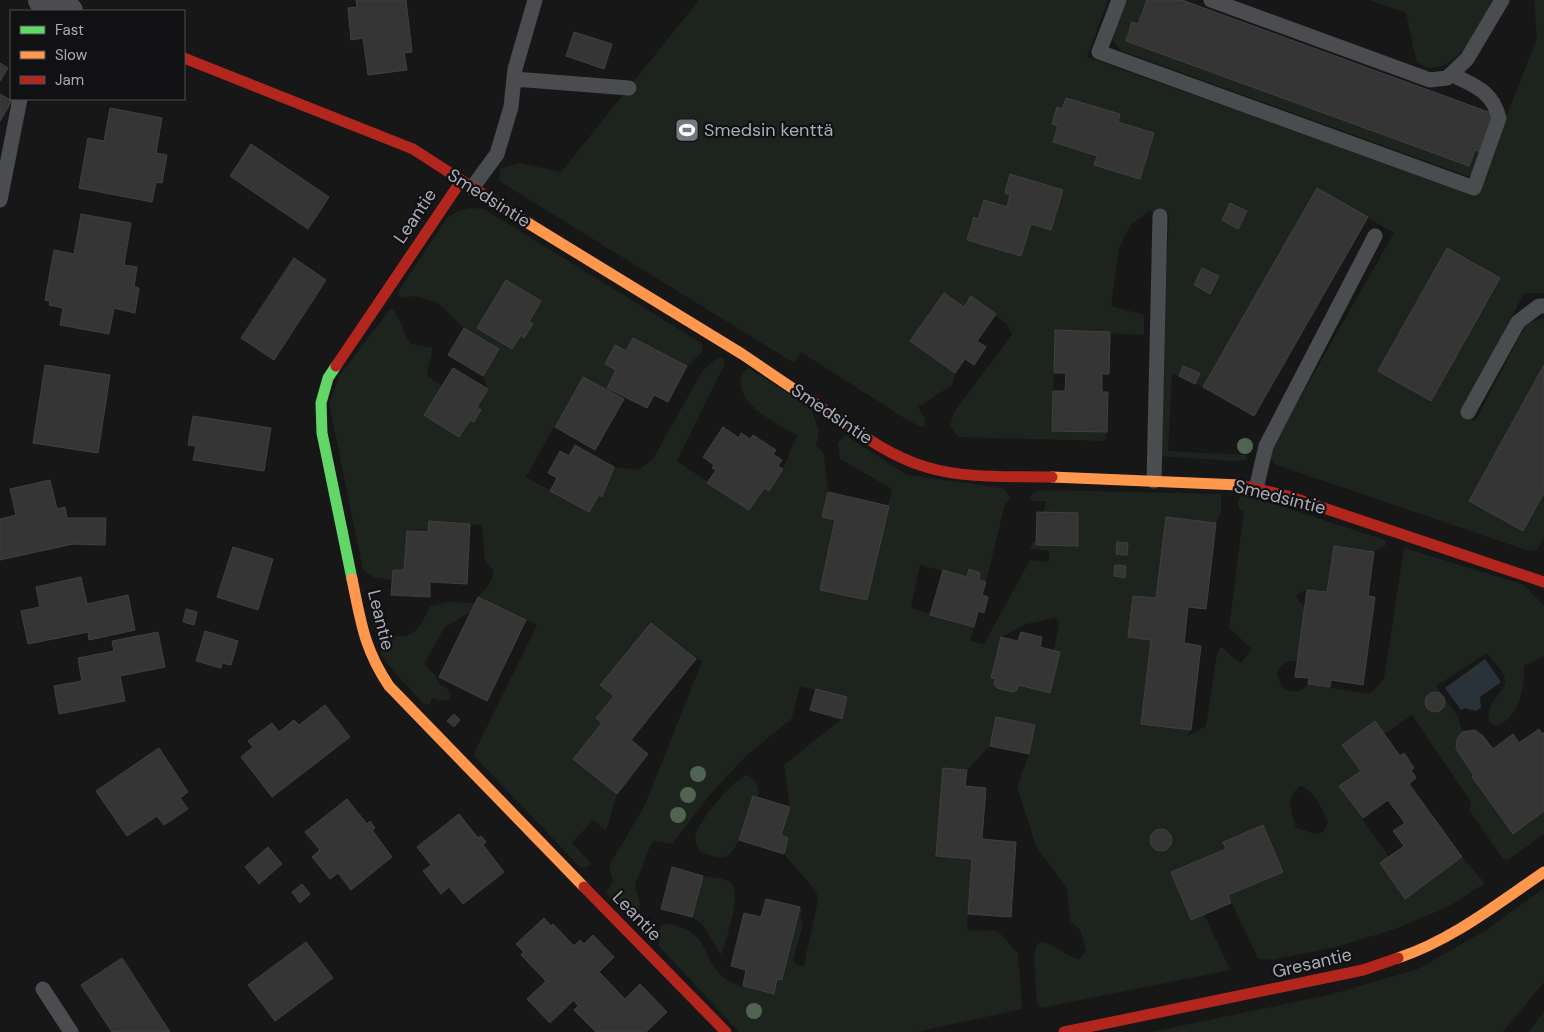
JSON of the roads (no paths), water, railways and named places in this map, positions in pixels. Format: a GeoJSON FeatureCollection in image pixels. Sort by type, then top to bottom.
{"type":"FeatureCollection","features":[{"type":"Feature","properties":{"kind":"street","name":"Smedsintie"},"geometry":{"type":"LineString","coordinates":[[185,58],[369,129],[413,148],[467,185],[742,354],[880,446],[926,466],[968,474],[1236,484],[1288,496],[1544,582]]}},
{"type":"Feature","properties":{"kind":"street","name":"Leantie"},"geometry":{"type":"LineString","coordinates":[[467,185],[328,378],[321,403],[322,433],[364,637],[374,664],[389,686],[726,1032]]}},
{"type":"Feature","properties":{"kind":"street","name":"Gresantie"},"geometry":{"type":"LineString","coordinates":[[1064,1032],[1353,972],[1426,949],[1469,924],[1544,872]]}},
{"type":"Feature","properties":{"kind":"lane"},"geometry":{"type":"LineString","coordinates":[[467,185],[497,154],[511,107],[514,79],[536,0]]}},
{"type":"Feature","properties":{"kind":"lane"},"geometry":{"type":"LineString","coordinates":[[1119,0],[1099,52],[1474,188],[1499,118],[1496,106],[1487,93],[1451,74]]}},
{"type":"Feature","properties":{"kind":"lane"},"geometry":{"type":"LineString","coordinates":[[1211,0],[1430,80],[1447,78],[1467,60],[1502,0]]}},
{"type":"Feature","properties":{"kind":"lane"},"geometry":{"type":"LineString","coordinates":[[514,79],[629,88]]}},
{"type":"Feature","properties":{"kind":"lane"},"geometry":{"type":"LineString","coordinates":[[0,200],[20,100]]}},
{"type":"Feature","properties":{"kind":"lane"},"geometry":{"type":"LineString","coordinates":[[1154,482],[1160,216]]}},
{"type":"Feature","properties":{"kind":"lane"},"geometry":{"type":"LineString","coordinates":[[1256,489],[1266,446],[1375,236]]}},
{"type":"Feature","properties":{"kind":"lane"},"geometry":{"type":"LineString","coordinates":[[1468,412],[1518,322],[1539,306],[1544,306]]}},
{"type":"Feature","properties":{"kind":"lane"},"geometry":{"type":"LineString","coordinates":[[43,989],[71,1032]]}},
{"type":"Feature","properties":{"kind":"place","name":"Smedsin kenttä"},"geometry":{"type":"Point","coordinates":[687,130]}}]}
